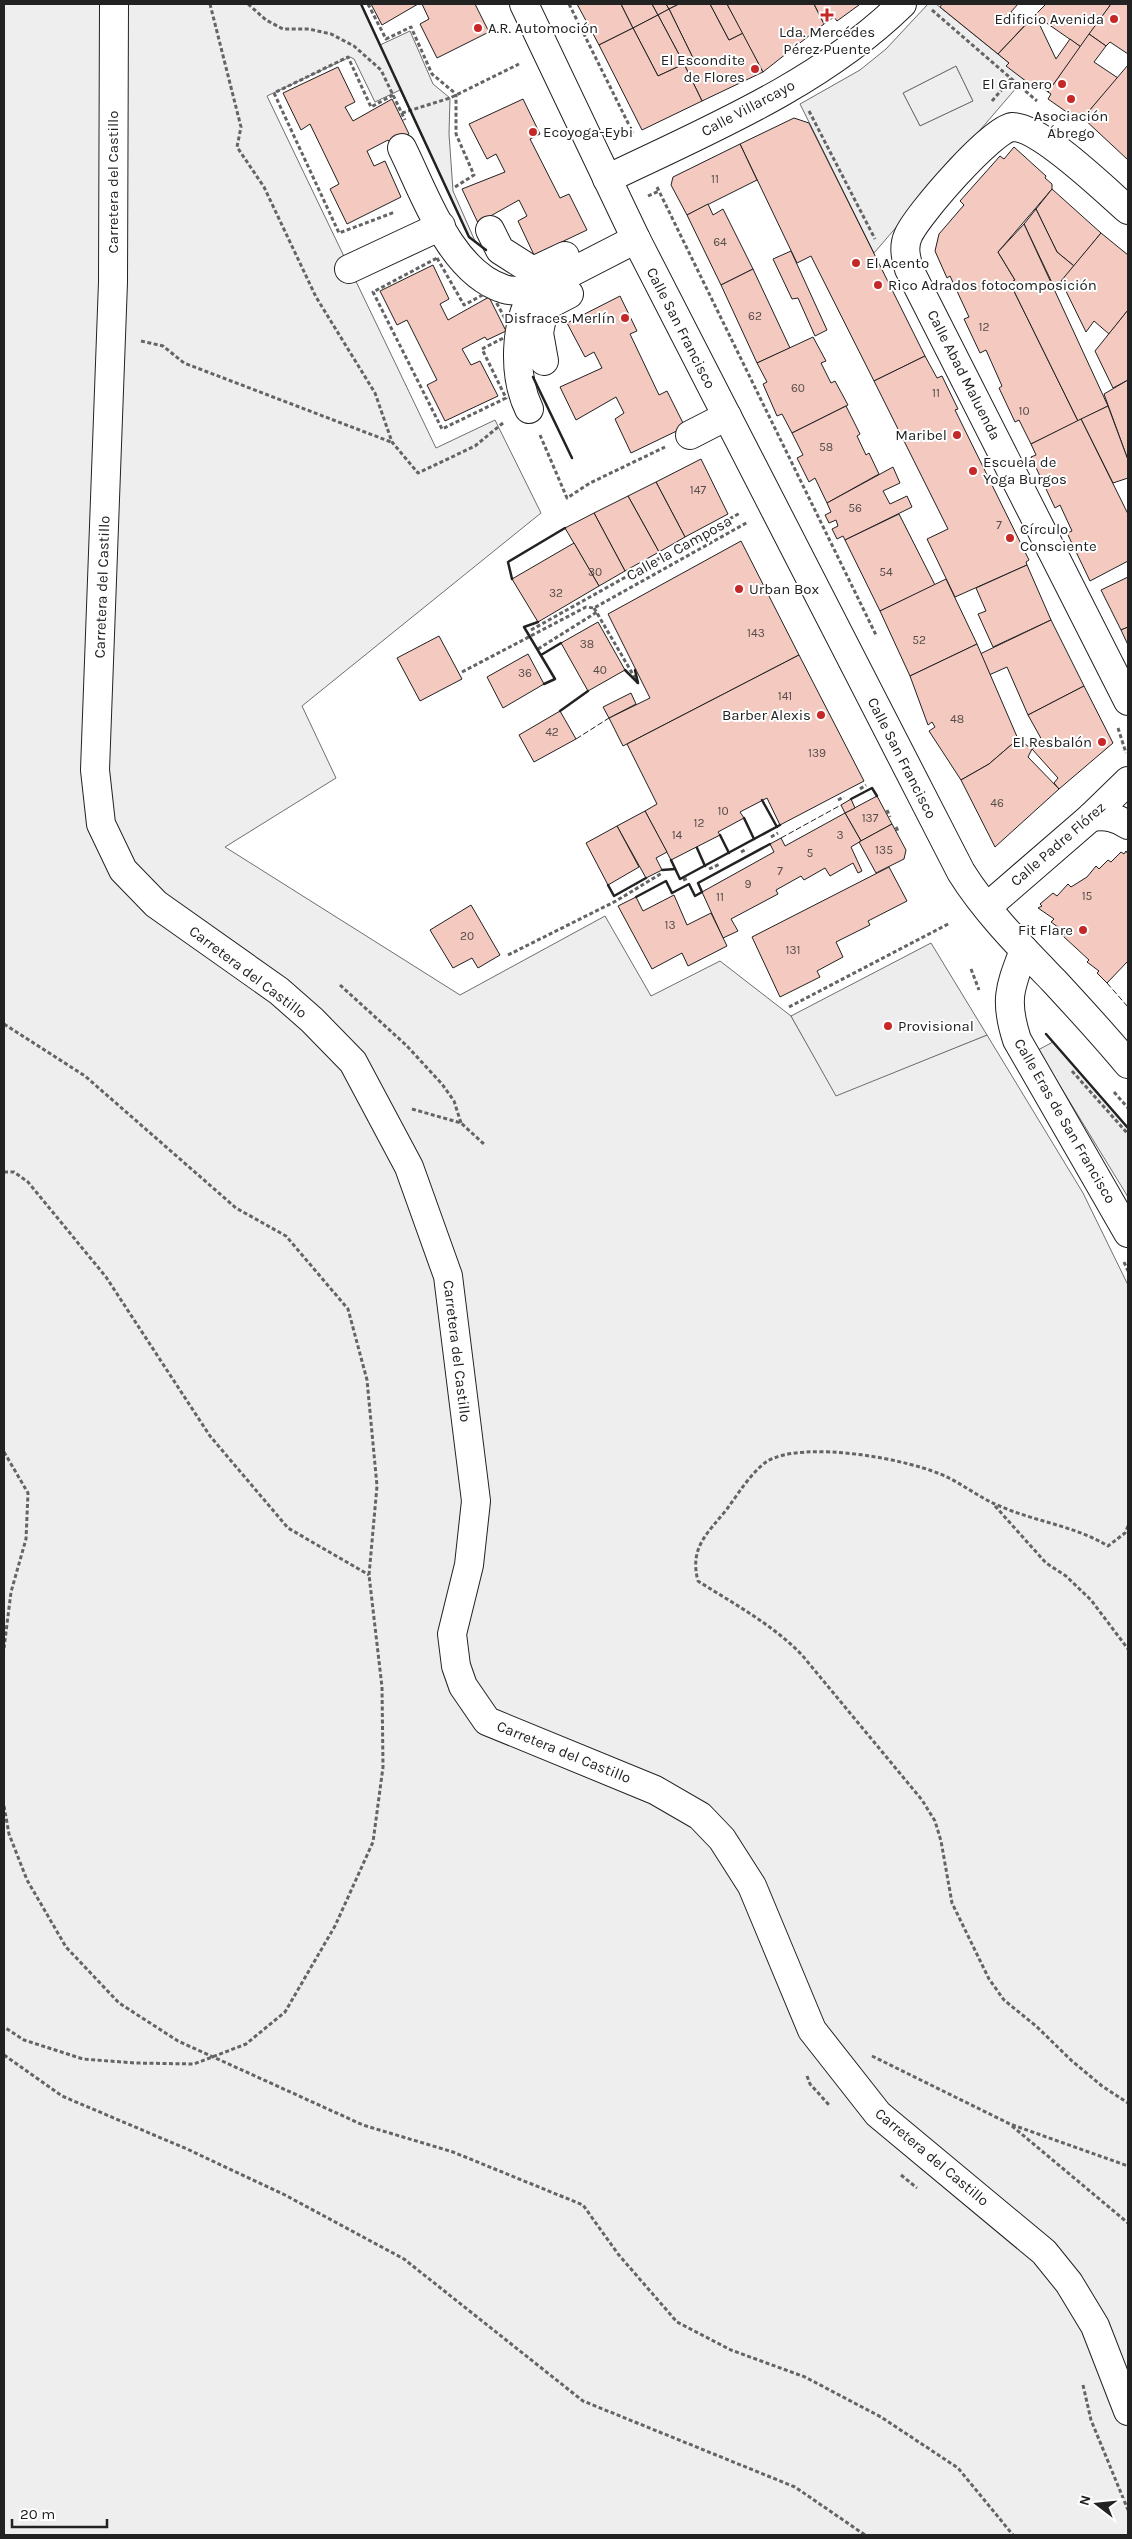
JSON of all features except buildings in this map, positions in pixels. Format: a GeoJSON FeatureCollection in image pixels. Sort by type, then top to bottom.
{"type":"FeatureCollection","features":[{"type":"Feature","properties":{"kind":"street","name":"Carretera del Castillo"},"geometry":{"type":"LineString","coordinates":[[114,4],[111,338],[95,770],[101,824],[123,870],[156,904],[279,991],[312,1020],[353,1062],[382,1113],[409,1167],[448,1276],[476,1501],[469,1566],[452,1634],[456,1666],[463,1686],[488,1721],[655,1790],[700,1816],[722,1839],[752,1886],[812,2030],[878,2114],[1044,2252],[1059,2270],[1095,2326],[1128,2411]]}},
{"type":"Feature","properties":{"kind":"street","name":"Calle San Francisco"},"geometry":{"type":"LineString","coordinates":[[524,4],[637,240],[961,872],[973,892],[1024,950],[1096,1026],[1128,1064]]}},
{"type":"Feature","properties":{"kind":"street","name":"Calle Villarcayo"},"geometry":{"type":"LineString","coordinates":[[607,179],[766,102],[850,48],[884,22],[902,4]]}},
{"type":"Feature","properties":{"kind":"street","name":"Calle Abad Maluenda"},"geometry":{"type":"LineString","coordinates":[[1128,210],[1047,141],[1032,132],[1012,127],[1000,131],[984,143],[945,188],[907,236],[904,253],[909,269],[1128,701]]}},
{"type":"Feature","properties":{"kind":"street"},"geometry":{"type":"LineString","coordinates":[[402,148],[455,253],[490,282],[511,290],[535,291],[637,240]]}},
{"type":"Feature","properties":{"kind":"street"},"geometry":{"type":"LineString","coordinates":[[349,269],[441,226]]}},
{"type":"Feature","properties":{"kind":"street"},"geometry":{"type":"LineString","coordinates":[[490,230],[500,250],[533,271],[637,240]]}},
{"type":"Feature","properties":{"kind":"street"},"geometry":{"type":"LineString","coordinates":[[544,362],[539,333],[544,307],[637,240]]}},
{"type":"Feature","properties":{"kind":"street"},"geometry":{"type":"LineString","coordinates":[[529,410],[521,379],[519,332],[524,310],[535,291]]}},
{"type":"Feature","properties":{"kind":"street"},"geometry":{"type":"LineString","coordinates":[[690,435],[727,416]]}},
{"type":"Feature","properties":{"kind":"street","name":"Calle Padre Flórez"},"geometry":{"type":"LineString","coordinates":[[987,907],[1091,817],[1127,768]]}},
{"type":"Feature","properties":{"kind":"street"},"geometry":{"type":"LineString","coordinates":[[1091,817],[1104,816],[1118,819],[1128,826]]}},
{"type":"Feature","properties":{"kind":"street","name":"Calle Eras de San Francisco"},"geometry":{"type":"LineString","coordinates":[[1024,950],[1009,994],[1010,1016],[1017,1040],[1128,1233]]}},
{"type":"Feature","properties":{"kind":"path"},"geometry":{"type":"LineString","coordinates":[[248,4],[266,20],[283,29],[309,29],[330,34],[354,46],[381,70],[393,95],[371,107],[348,57],[274,93],[339,233]]}},
{"type":"Feature","properties":{"kind":"path"},"geometry":{"type":"LineString","coordinates":[[368,4],[386,38],[411,27],[432,74],[456,94]]}},
{"type":"Feature","properties":{"kind":"path"},"geometry":{"type":"LineString","coordinates":[[569,4],[636,140]]}},
{"type":"Feature","properties":{"kind":"path"},"geometry":{"type":"LineString","coordinates":[[930,8],[1041,104]]}},
{"type":"Feature","properties":{"kind":"path"},"geometry":{"type":"LineString","coordinates":[[402,113],[456,94],[546,50]]}},
{"type":"Feature","properties":{"kind":"path"},"geometry":{"type":"LineString","coordinates":[[456,94],[456,134],[474,175]]}},
{"type":"Feature","properties":{"kind":"path"},"geometry":{"type":"LineString","coordinates":[[806,106],[877,243]]}},
{"type":"Feature","properties":{"kind":"path"},"geometry":{"type":"LineString","coordinates":[[654,180],[880,642]]}},
{"type":"Feature","properties":{"kind":"path"},"geometry":{"type":"LineString","coordinates":[[437,258],[464,305],[490,291],[513,333],[482,349],[506,398],[442,429],[373,292],[437,258]]}},
{"type":"Feature","properties":{"kind":"path"},"geometry":{"type":"LineString","coordinates":[[111,338],[148,342],[163,346],[184,363],[392,442]]}},
{"type":"Feature","properties":{"kind":"path"},"geometry":{"type":"LineString","coordinates":[[529,410],[567,498],[590,483],[690,435]]}},
{"type":"Feature","properties":{"kind":"path","name":"Calle la Camposa"},"geometry":{"type":"LineString","coordinates":[[462,672],[586,607],[594,608],[775,508]]}},
{"type":"Feature","properties":{"kind":"path"},"geometry":{"type":"LineString","coordinates":[[531,630],[740,513]]}},
{"type":"Feature","properties":{"kind":"path"},"geometry":{"type":"LineString","coordinates":[[594,608],[638,683]]}},
{"type":"Feature","properties":{"kind":"path"},"geometry":{"type":"LineString","coordinates":[[538,649],[597,612]]}},
{"type":"Feature","properties":{"kind":"path"},"geometry":{"type":"LineString","coordinates":[[1117,726],[1127,768]]}},
{"type":"Feature","properties":{"kind":"path"},"geometry":{"type":"LineString","coordinates":[[860,789],[866,785]]}},
{"type":"Feature","properties":{"kind":"path"},"geometry":{"type":"LineString","coordinates":[[838,800],[844,798]]}},
{"type":"Feature","properties":{"kind":"path"},"geometry":{"type":"LineString","coordinates":[[887,810],[890,817]]}},
{"type":"Feature","properties":{"kind":"path"},"geometry":{"type":"LineString","coordinates":[[896,827],[899,833]]}},
{"type":"Feature","properties":{"kind":"path"},"geometry":{"type":"LineString","coordinates":[[771,836],[778,832]]}},
{"type":"Feature","properties":{"kind":"path"},"geometry":{"type":"LineString","coordinates":[[741,852],[747,849]]}},
{"type":"Feature","properties":{"kind":"path"},"geometry":{"type":"LineString","coordinates":[[709,869],[720,864]]}},
{"type":"Feature","properties":{"kind":"path"},"geometry":{"type":"LineString","coordinates":[[508,955],[616,901],[662,873]]}},
{"type":"Feature","properties":{"kind":"path"},"geometry":{"type":"LineString","coordinates":[[683,880],[688,878]]}},
{"type":"Feature","properties":{"kind":"path"},"geometry":{"type":"LineString","coordinates":[[789,1007],[950,923]]}},
{"type":"Feature","properties":{"kind":"path"},"geometry":{"type":"LineString","coordinates":[[340,985],[406,1045],[442,1084],[454,1101],[460,1123]]}},
{"type":"Feature","properties":{"kind":"path"},"geometry":{"type":"LineString","coordinates":[[4,1024],[85,1076],[236,1208],[286,1236],[348,1309],[367,1380],[377,1486],[369,1574],[382,1687],[383,1767],[373,1842],[335,1926],[285,2012],[246,2044],[194,2064],[135,2063],[83,2059],[24,2040],[4,2027]]}},
{"type":"Feature","properties":{"kind":"path"},"geometry":{"type":"LineString","coordinates":[[1070,1068],[1128,1134]]}},
{"type":"Feature","properties":{"kind":"path"},"geometry":{"type":"LineString","coordinates":[[382,1113],[402,1108],[416,1110],[460,1123],[485,1145]]}},
{"type":"Feature","properties":{"kind":"path"},"geometry":{"type":"LineString","coordinates":[[4,1172],[14,1172],[28,1182],[106,1277],[210,1436],[288,1528],[369,1574]]}},
{"type":"Feature","properties":{"kind":"path"},"geometry":{"type":"LineString","coordinates":[[4,1452],[28,1493],[26,1539],[11,1592],[4,1648]]}},
{"type":"Feature","properties":{"kind":"path"},"geometry":{"type":"LineString","coordinates":[[1128,1526],[1125,1533],[1108,1546],[1087,1534],[1022,1516],[993,1504],[949,1478],[925,1468],[847,1454],[803,1452],[783,1454],[765,1463],[699,1544],[694,1566],[698,1581],[753,1614],[792,1644],[866,1729],[922,1800],[935,1821],[941,1841],[952,1903],[989,1980],[1004,2000],[1102,2086],[1128,2103]]}},
{"type":"Feature","properties":{"kind":"path"},"geometry":{"type":"LineString","coordinates":[[993,1504],[1046,1563],[1066,1576],[1091,1600],[1128,1649]]}},
{"type":"Feature","properties":{"kind":"path"},"geometry":{"type":"LineString","coordinates":[[4,1806],[9,1834],[27,1880],[66,1946],[119,2004],[178,2041],[363,2125],[453,2152],[583,2205],[618,2254],[677,2322],[731,2350],[805,2377],[881,2417],[958,2468],[1012,2535]]}},
{"type":"Feature","properties":{"kind":"path"},"geometry":{"type":"LineString","coordinates":[[4,2055],[62,2096],[196,2153],[285,2195],[404,2259],[582,2401],[795,2487],[865,2535]]}},
{"type":"Feature","properties":{"kind":"path"},"geometry":{"type":"LineString","coordinates":[[870,2055],[1010,2124],[1128,2166]]}},
{"type":"Feature","properties":{"kind":"path"},"geometry":{"type":"LineString","coordinates":[[807,2074],[810,2084],[835,2111]]}},
{"type":"Feature","properties":{"kind":"path"},"geometry":{"type":"LineString","coordinates":[[1010,2124],[1128,2223]]}},
{"type":"Feature","properties":{"kind":"path"},"geometry":{"type":"LineString","coordinates":[[896,2170],[909,2183],[925,2193]]}},
{"type":"Feature","properties":{"kind":"path"},"geometry":{"type":"LineString","coordinates":[[1082,2381],[1091,2420],[1128,2510]]}},
{"type":"Feature","properties":{"kind":"shaded area"},"geometry":{"type":"Polygon","coordinates":[[[4,4],[361,4],[380,45],[410,31],[433,84],[450,98],[449,134],[453,191],[475,241],[469,237],[400,90],[375,102],[354,59],[350,57],[267,96],[436,448],[495,420],[541,513],[302,706],[336,778],[225,847],[460,995],[605,916],[651,996],[720,961],[791,1016],[836,1095],[987,1035],[1083,1193],[1128,1285],[1128,2535],[4,2535],[4,4]]]}},
{"type":"Feature","properties":{"kind":"shaded area"},"geometry":{"type":"Polygon","coordinates":[[[928,4],[936,4],[1009,63],[1007,65],[1024,79],[874,253],[800,104],[860,70],[886,49],[928,4]],[[956,66],[903,93],[920,126],[973,101],[956,66]]]}},
{"type":"Feature","properties":{"kind":"shaded area"},"geometry":{"type":"Polygon","coordinates":[[[956,66],[973,101],[920,126],[903,93],[956,66]]]}},
{"type":"Feature","properties":{"kind":"shaded area","name":"Provisional"},"geometry":{"type":"Polygon","coordinates":[[[931,943],[987,1035],[836,1096],[791,1016],[931,943]]]}},
{"type":"Feature","properties":{"kind":"shaded area"},"geometry":{"type":"Polygon","coordinates":[[[1053,1042],[1128,1128],[1128,1197],[1038,1050],[1053,1042]]]}},
{"type":"Feature","properties":{"kind":"fence"},"geometry":{"type":"LineString","coordinates":[[576,739],[609,718]]}},
{"type":"Feature","properties":{"kind":"fence"},"geometry":{"type":"LineString","coordinates":[[781,838],[841,805]]}},
{"type":"Feature","properties":{"kind":"fence"},"geometry":{"type":"LineString","coordinates":[[1107,983],[1128,1007]]}},
{"type":"Feature","properties":{"kind":"wall"},"geometry":{"type":"LineString","coordinates":[[361,4],[469,237],[486,250]]}},
{"type":"Feature","properties":{"kind":"wall"},"geometry":{"type":"LineString","coordinates":[[533,377],[572,458]]}},
{"type":"Feature","properties":{"kind":"wall"},"geometry":{"type":"LineString","coordinates":[[512,579],[508,562],[565,528]]}},
{"type":"Feature","properties":{"kind":"wall"},"geometry":{"type":"LineString","coordinates":[[538,622],[524,627],[555,679],[544,684]]}},
{"type":"Feature","properties":{"kind":"wall"},"geometry":{"type":"LineString","coordinates":[[541,655],[561,643]]}},
{"type":"Feature","properties":{"kind":"wall"},"geometry":{"type":"LineString","coordinates":[[625,670],[638,683],[635,670]]}},
{"type":"Feature","properties":{"kind":"wall"},"geometry":{"type":"LineString","coordinates":[[560,711],[588,691]]}},
{"type":"Feature","properties":{"kind":"wall"},"geometry":{"type":"LineString","coordinates":[[851,799],[872,788],[877,796]]}},
{"type":"Feature","properties":{"kind":"wall"},"geometry":{"type":"LineString","coordinates":[[762,800],[777,827]]}},
{"type":"Feature","properties":{"kind":"wall"},"geometry":{"type":"LineString","coordinates":[[744,818],[754,839]]}},
{"type":"Feature","properties":{"kind":"wall"},"geometry":{"type":"LineString","coordinates":[[671,860],[680,879],[780,825]]}},
{"type":"Feature","properties":{"kind":"wall"},"geometry":{"type":"LineString","coordinates":[[720,835],[729,853]]}},
{"type":"Feature","properties":{"kind":"wall"},"geometry":{"type":"LineString","coordinates":[[672,893],[689,884],[695,896],[702,892],[698,883],[770,844]]}},
{"type":"Feature","properties":{"kind":"wall"},"geometry":{"type":"LineString","coordinates":[[697,848],[705,866]]}},
{"type":"Feature","properties":{"kind":"wall"},"geometry":{"type":"LineString","coordinates":[[662,870],[675,869]]}},
{"type":"Feature","properties":{"kind":"wall"},"geometry":{"type":"LineString","coordinates":[[608,885],[614,896],[646,878]]}},
{"type":"Feature","properties":{"kind":"wall"},"geometry":{"type":"LineString","coordinates":[[636,897],[666,881],[672,893]]}},
{"type":"Feature","properties":{"kind":"wall"},"geometry":{"type":"LineString","coordinates":[[1046,1034],[1128,1128]]}},
{"type":"Feature","properties":{"kind":"place","name":"Lda. Mercédes Pérez Puente"},"geometry":{"type":"Point","coordinates":[827,15]}},
{"type":"Feature","properties":{"kind":"place","name":"Edificio Avenida"},"geometry":{"type":"Point","coordinates":[1114,19]}},
{"type":"Feature","properties":{"kind":"place","name":"A.R. Automoción"},"geometry":{"type":"Point","coordinates":[478,28]}},
{"type":"Feature","properties":{"kind":"place","name":"El Escondite de Flores"},"geometry":{"type":"Point","coordinates":[755,69]}},
{"type":"Feature","properties":{"kind":"place","name":"El Granero"},"geometry":{"type":"Point","coordinates":[1062,84]}},
{"type":"Feature","properties":{"kind":"place","name":"Asociación Ábrego"},"geometry":{"type":"Point","coordinates":[1071,99]}},
{"type":"Feature","properties":{"kind":"place","name":"Ecoyoga-Eybi"},"geometry":{"type":"Point","coordinates":[533,132]}},
{"type":"Feature","properties":{"kind":"place","name":"El Acento"},"geometry":{"type":"Point","coordinates":[856,263]}},
{"type":"Feature","properties":{"kind":"place","name":"Rico Adrados fotocomposición"},"geometry":{"type":"Point","coordinates":[878,285]}},
{"type":"Feature","properties":{"kind":"place","name":"Disfraces Merlín"},"geometry":{"type":"Point","coordinates":[625,318]}},
{"type":"Feature","properties":{"kind":"place","name":"Maribel"},"geometry":{"type":"Point","coordinates":[957,435]}},
{"type":"Feature","properties":{"kind":"place","name":"Escuela de Yoga Burgos"},"geometry":{"type":"Point","coordinates":[973,471]}},
{"type":"Feature","properties":{"kind":"place","name":"Círculo Consciente"},"geometry":{"type":"Point","coordinates":[1010,538]}},
{"type":"Feature","properties":{"kind":"place","name":"Urban Box"},"geometry":{"type":"Point","coordinates":[739,589]}},
{"type":"Feature","properties":{"kind":"place","name":"Barber Alexis"},"geometry":{"type":"Point","coordinates":[821,715]}},
{"type":"Feature","properties":{"kind":"place","name":"El Resbalón"},"geometry":{"type":"Point","coordinates":[1102,742]}},
{"type":"Feature","properties":{"kind":"place","name":"Fit Flare"},"geometry":{"type":"Point","coordinates":[1083,930]}},
{"type":"Feature","properties":{"kind":"place","name":"Provisional"},"geometry":{"type":"Point","coordinates":[888,1026]}}]}
